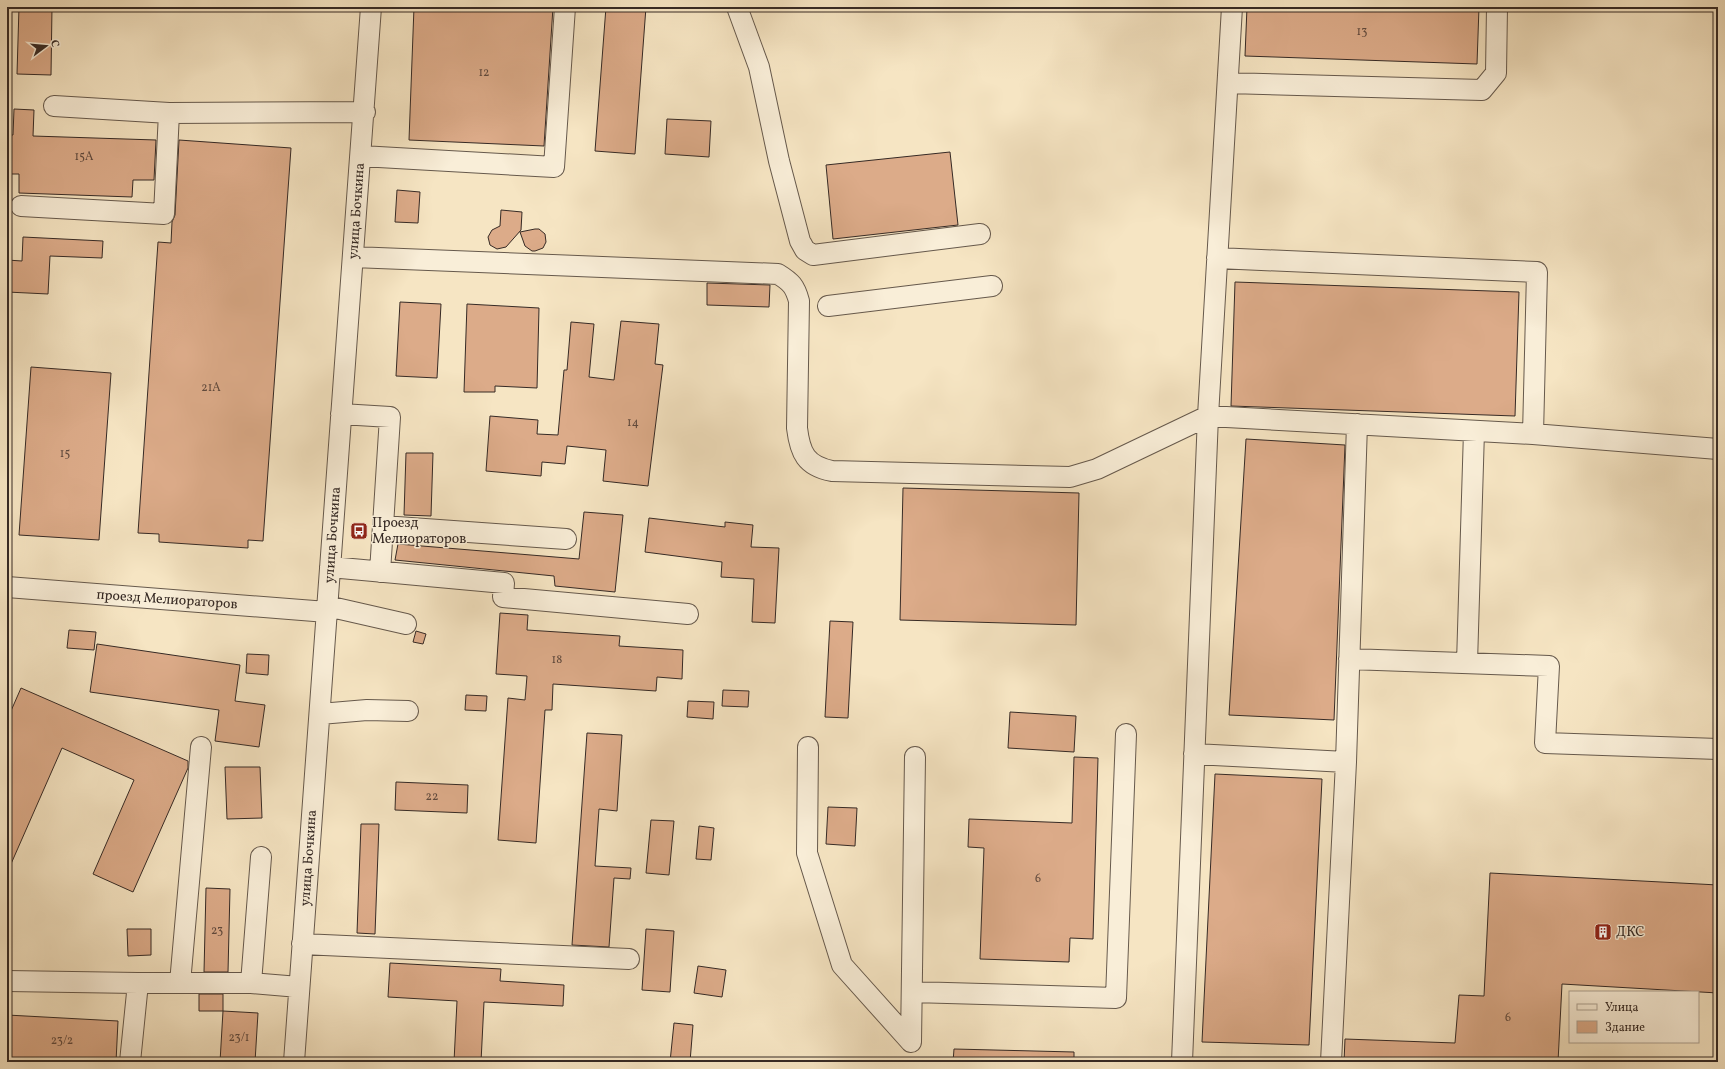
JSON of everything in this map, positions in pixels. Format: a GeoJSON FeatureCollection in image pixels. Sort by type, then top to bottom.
{"type":"FeatureCollection","features":[{"type":"Feature","properties":{"kind":"street","name":"улица Бочкина"},"geometry":{"type":"LineString","coordinates":[[294,1062],[372,7]]}},
{"type":"Feature","properties":{"kind":"street"},"geometry":{"type":"LineString","coordinates":[[361,156],[554,167],[565,7]]}},
{"type":"Feature","properties":{"kind":"street"},"geometry":{"type":"LineString","coordinates":[[737,7],[759,67],[779,161],[800,241],[805,250],[813,255],[980,234]]}},
{"type":"Feature","properties":{"kind":"street"},"geometry":{"type":"LineString","coordinates":[[1182,1062],[1208,416],[1232,7]]}},
{"type":"Feature","properties":{"kind":"street"},"geometry":{"type":"LineString","coordinates":[[1228,83],[1482,90],[1496,74],[1497,7]]}},
{"type":"Feature","properties":{"kind":"street"},"geometry":{"type":"LineString","coordinates":[[54,106],[169,113],[365,112]]}},
{"type":"Feature","properties":{"kind":"street"},"geometry":{"type":"LineString","coordinates":[[21,206],[164,214],[169,113]]}},
{"type":"Feature","properties":{"kind":"street"},"geometry":{"type":"LineString","coordinates":[[353,256],[778,274],[788,280],[796,289],[799,301],[798,440],[801,449],[809,461],[818,468],[832,471],[1070,477],[1096,469],[1208,416],[1533,434],[1718,449]]}},
{"type":"Feature","properties":{"kind":"street"},"geometry":{"type":"LineString","coordinates":[[1217,258],[1537,272],[1533,434]]}},
{"type":"Feature","properties":{"kind":"street"},"geometry":{"type":"LineString","coordinates":[[828,306],[992,286]]}},
{"type":"Feature","properties":{"kind":"street"},"geometry":{"type":"LineString","coordinates":[[341,414],[390,417],[380,572]]}},
{"type":"Feature","properties":{"kind":"street"},"geometry":{"type":"LineString","coordinates":[[1331,1062],[1346,762],[1357,424]]}},
{"type":"Feature","properties":{"kind":"street"},"geometry":{"type":"LineString","coordinates":[[1467,663],[1474,431]]}},
{"type":"Feature","properties":{"kind":"street"},"geometry":{"type":"LineString","coordinates":[[383,526],[566,539]]}},
{"type":"Feature","properties":{"kind":"street"},"geometry":{"type":"LineString","coordinates":[[330,567],[504,583],[503,597],[688,614]]}},
{"type":"Feature","properties":{"kind":"street","name":"проезд Мелиораторов"},"geometry":{"type":"LineString","coordinates":[[7,588],[327,609],[406,624]]}},
{"type":"Feature","properties":{"kind":"street"},"geometry":{"type":"LineString","coordinates":[[1349,659],[1549,666],[1545,743],[1718,749]]}},
{"type":"Feature","properties":{"kind":"street"},"geometry":{"type":"LineString","coordinates":[[320,714],[367,710],[408,710]]}},
{"type":"Feature","properties":{"kind":"street"},"geometry":{"type":"LineString","coordinates":[[912,992],[1116,998],[1126,734]]}},
{"type":"Feature","properties":{"kind":"street"},"geometry":{"type":"LineString","coordinates":[[180,983],[201,747]]}},
{"type":"Feature","properties":{"kind":"street"},"geometry":{"type":"LineString","coordinates":[[808,747],[807,852],[842,965],[911,1042],[915,757]]}},
{"type":"Feature","properties":{"kind":"street"},"geometry":{"type":"LineString","coordinates":[[1194,754],[1346,762]]}},
{"type":"Feature","properties":{"kind":"street"},"geometry":{"type":"LineString","coordinates":[[251,983],[261,857]]}},
{"type":"Feature","properties":{"kind":"street"},"geometry":{"type":"LineString","coordinates":[[302,944],[629,959]]}},
{"type":"Feature","properties":{"kind":"street"},"geometry":{"type":"LineString","coordinates":[[7,981],[251,983],[299,987]]}},
{"type":"Feature","properties":{"kind":"street"},"geometry":{"type":"LineString","coordinates":[[130,1062],[138,983]]}},
{"type":"Feature","properties":{"kind":"building"},"geometry":{"type":"Polygon","coordinates":[[[19,7],[52,7],[51,75],[17,74],[19,7]]]}},
{"type":"Feature","properties":{"kind":"building"},"geometry":{"type":"Polygon","coordinates":[[[414,7],[553,7],[544,146],[409,140],[414,7]]]}},
{"type":"Feature","properties":{"kind":"building"},"geometry":{"type":"Polygon","coordinates":[[[606,7],[646,7],[635,154],[595,151],[606,7]]]}},
{"type":"Feature","properties":{"kind":"building"},"geometry":{"type":"Polygon","coordinates":[[[1247,7],[1479,7],[1477,64],[1245,56],[1247,7]]]}},
{"type":"Feature","properties":{"kind":"building"},"geometry":{"type":"Polygon","coordinates":[[[14,109],[34,110],[33,136],[156,140],[154,180],[133,180],[132,197],[19,193],[19,174],[7,174],[7,135],[13,135],[14,109]]]}},
{"type":"Feature","properties":{"kind":"building"},"geometry":{"type":"Polygon","coordinates":[[[667,119],[711,121],[709,157],[665,154],[667,119]]]}},
{"type":"Feature","properties":{"kind":"building"},"geometry":{"type":"Polygon","coordinates":[[[179,140],[291,148],[263,541],[248,540],[248,548],[159,542],[159,534],[138,533],[158,242],[171,243],[172,222],[175,215],[179,140]]]}},
{"type":"Feature","properties":{"kind":"building"},"geometry":{"type":"Polygon","coordinates":[[[950,152],[958,225],[833,239],[826,165],[950,152]]]}},
{"type":"Feature","properties":{"kind":"building"},"geometry":{"type":"Polygon","coordinates":[[[397,190],[420,192],[418,223],[395,222],[397,190]]]}},
{"type":"Feature","properties":{"kind":"building"},"geometry":{"type":"Polygon","coordinates":[[[501,210],[522,212],[521,230],[506,247],[497,249],[490,245],[488,237],[492,230],[500,226],[501,210]]]}},
{"type":"Feature","properties":{"kind":"building"},"geometry":{"type":"Polygon","coordinates":[[[539,229],[545,234],[546,242],[543,248],[532,251],[525,246],[520,232],[539,229]]]}},
{"type":"Feature","properties":{"kind":"building"},"geometry":{"type":"Polygon","coordinates":[[[23,237],[103,241],[102,258],[50,256],[48,294],[7,292],[7,260],[22,261],[23,237]]]}},
{"type":"Feature","properties":{"kind":"building"},"geometry":{"type":"Polygon","coordinates":[[[1235,282],[1519,292],[1515,416],[1231,406],[1235,282]]]}},
{"type":"Feature","properties":{"kind":"building"},"geometry":{"type":"Polygon","coordinates":[[[707,283],[770,285],[769,307],[707,305],[707,283]]]}},
{"type":"Feature","properties":{"kind":"building"},"geometry":{"type":"Polygon","coordinates":[[[400,302],[441,304],[437,378],[396,376],[400,302]]]}},
{"type":"Feature","properties":{"kind":"building"},"geometry":{"type":"Polygon","coordinates":[[[467,304],[539,308],[537,388],[495,386],[495,392],[464,392],[467,304]]]}},
{"type":"Feature","properties":{"kind":"building"},"geometry":{"type":"Polygon","coordinates":[[[621,321],[659,324],[655,364],[663,365],[648,486],[603,481],[606,450],[567,446],[565,464],[542,462],[541,476],[486,471],[490,416],[538,420],[537,434],[558,435],[564,370],[567,370],[571,322],[594,324],[589,377],[614,380],[621,321]]]}},
{"type":"Feature","properties":{"kind":"building"},"geometry":{"type":"Polygon","coordinates":[[[31,367],[111,373],[99,540],[19,535],[31,367]]]}},
{"type":"Feature","properties":{"kind":"building"},"geometry":{"type":"Polygon","coordinates":[[[1246,439],[1345,445],[1334,720],[1229,715],[1246,439]]]}},
{"type":"Feature","properties":{"kind":"building"},"geometry":{"type":"Polygon","coordinates":[[[406,453],[433,453],[431,516],[404,515],[406,453]]]}},
{"type":"Feature","properties":{"kind":"building"},"geometry":{"type":"Polygon","coordinates":[[[903,488],[1079,493],[1076,625],[900,620],[903,488]]]}},
{"type":"Feature","properties":{"kind":"building"},"geometry":{"type":"Polygon","coordinates":[[[584,512],[623,515],[615,592],[555,586],[554,576],[395,560],[398,544],[579,559],[584,512]]]}},
{"type":"Feature","properties":{"kind":"building"},"geometry":{"type":"Polygon","coordinates":[[[649,518],[725,527],[725,522],[753,525],[751,547],[779,548],[775,623],[752,622],[754,579],[721,577],[722,562],[645,552],[649,518]]]}},
{"type":"Feature","properties":{"kind":"building"},"geometry":{"type":"Polygon","coordinates":[[[500,613],[528,615],[527,630],[620,636],[619,646],[683,650],[682,679],[657,677],[656,691],[553,684],[552,710],[545,710],[536,843],[498,840],[508,698],[525,700],[527,676],[496,674],[500,613]]]}},
{"type":"Feature","properties":{"kind":"building"},"geometry":{"type":"Polygon","coordinates":[[[830,621],[853,622],[848,718],[825,717],[830,621]]]}},
{"type":"Feature","properties":{"kind":"building"},"geometry":{"type":"Polygon","coordinates":[[[69,630],[96,632],[94,650],[67,648],[69,630]]]}},
{"type":"Feature","properties":{"kind":"building"},"geometry":{"type":"Polygon","coordinates":[[[416,631],[426,634],[423,644],[413,642],[416,631]]]}},
{"type":"Feature","properties":{"kind":"building"},"geometry":{"type":"Polygon","coordinates":[[[97,644],[240,665],[235,701],[265,705],[259,747],[215,741],[219,710],[90,692],[97,644]]]}},
{"type":"Feature","properties":{"kind":"building"},"geometry":{"type":"Polygon","coordinates":[[[247,654],[269,655],[268,675],[246,673],[247,654]]]}},
{"type":"Feature","properties":{"kind":"building"},"geometry":{"type":"Polygon","coordinates":[[[21,688],[188,761],[188,768],[133,892],[93,874],[134,780],[62,748],[7,873],[7,720],[21,688]]]}},
{"type":"Feature","properties":{"kind":"building"},"geometry":{"type":"Polygon","coordinates":[[[723,690],[749,691],[748,707],[722,706],[723,690]]]}},
{"type":"Feature","properties":{"kind":"building"},"geometry":{"type":"Polygon","coordinates":[[[466,695],[487,696],[486,711],[465,710],[466,695]]]}},
{"type":"Feature","properties":{"kind":"building"},"geometry":{"type":"Polygon","coordinates":[[[688,701],[714,702],[713,719],[687,717],[688,701]]]}},
{"type":"Feature","properties":{"kind":"building"},"geometry":{"type":"Polygon","coordinates":[[[1010,712],[1076,716],[1074,752],[1008,748],[1010,712]]]}},
{"type":"Feature","properties":{"kind":"building"},"geometry":{"type":"Polygon","coordinates":[[[587,733],[622,735],[617,811],[599,809],[595,866],[631,868],[630,879],[614,878],[609,947],[572,945],[587,733]]]}},
{"type":"Feature","properties":{"kind":"building"},"geometry":{"type":"Polygon","coordinates":[[[1074,757],[1098,758],[1093,939],[1070,938],[1069,962],[980,959],[984,848],[968,847],[969,819],[1072,823],[1074,757]]]}},
{"type":"Feature","properties":{"kind":"building"},"geometry":{"type":"Polygon","coordinates":[[[225,767],[260,767],[262,818],[227,819],[225,767]]]}},
{"type":"Feature","properties":{"kind":"building"},"geometry":{"type":"Polygon","coordinates":[[[1215,774],[1322,779],[1309,1045],[1202,1042],[1215,774]]]}},
{"type":"Feature","properties":{"kind":"building"},"geometry":{"type":"Polygon","coordinates":[[[396,782],[468,785],[467,813],[395,810],[396,782]]]}},
{"type":"Feature","properties":{"kind":"building"},"geometry":{"type":"Polygon","coordinates":[[[828,807],[857,808],[855,846],[826,844],[828,807]]]}},
{"type":"Feature","properties":{"kind":"building"},"geometry":{"type":"Polygon","coordinates":[[[651,820],[674,821],[669,875],[646,873],[651,820]]]}},
{"type":"Feature","properties":{"kind":"building"},"geometry":{"type":"Polygon","coordinates":[[[361,824],[379,824],[375,934],[357,933],[361,824]]]}},
{"type":"Feature","properties":{"kind":"building"},"geometry":{"type":"Polygon","coordinates":[[[699,826],[714,828],[711,860],[696,859],[699,826]]]}},
{"type":"Feature","properties":{"kind":"building","name":"ДКС"},"geometry":{"type":"Polygon","coordinates":[[[1490,873],[1718,885],[1718,993],[1562,984],[1558,1062],[1344,1062],[1345,1039],[1455,1043],[1459,995],[1484,996],[1490,873]]]}},
{"type":"Feature","properties":{"kind":"building"},"geometry":{"type":"Polygon","coordinates":[[[206,888],[230,889],[228,972],[204,972],[206,888]]]}},
{"type":"Feature","properties":{"kind":"building"},"geometry":{"type":"Polygon","coordinates":[[[127,929],[151,929],[151,955],[128,956],[127,929]]]}},
{"type":"Feature","properties":{"kind":"building"},"geometry":{"type":"Polygon","coordinates":[[[646,929],[674,931],[670,992],[642,990],[646,929]]]}},
{"type":"Feature","properties":{"kind":"building"},"geometry":{"type":"Polygon","coordinates":[[[390,963],[501,969],[500,981],[564,985],[563,1006],[484,1002],[481,1062],[454,1062],[457,1001],[388,997],[390,963]]]}},
{"type":"Feature","properties":{"kind":"building"},"geometry":{"type":"Polygon","coordinates":[[[698,966],[726,970],[722,997],[694,993],[698,966]]]}},
{"type":"Feature","properties":{"kind":"building"},"geometry":{"type":"Polygon","coordinates":[[[199,994],[223,994],[223,1011],[199,1011],[199,994]]]}},
{"type":"Feature","properties":{"kind":"building"},"geometry":{"type":"Polygon","coordinates":[[[223,1011],[258,1013],[255,1062],[220,1062],[223,1011]]]}},
{"type":"Feature","properties":{"kind":"building"},"geometry":{"type":"Polygon","coordinates":[[[7,1015],[118,1021],[116,1062],[7,1062],[7,1015]]]}},
{"type":"Feature","properties":{"kind":"building"},"geometry":{"type":"Polygon","coordinates":[[[674,1023],[693,1025],[690,1062],[670,1062],[674,1023]]]}},
{"type":"Feature","properties":{"kind":"building"},"geometry":{"type":"Polygon","coordinates":[[[954,1049],[1074,1052],[1074,1062],[953,1062],[954,1049]]]}},
{"type":"Feature","properties":{"kind":"place","name":"Проезд Мелиораторов"},"geometry":{"type":"Point","coordinates":[359,531]}},
{"type":"Feature","properties":{"kind":"place","name":"ДКС"},"geometry":{"type":"Point","coordinates":[1603,932]}}]}
